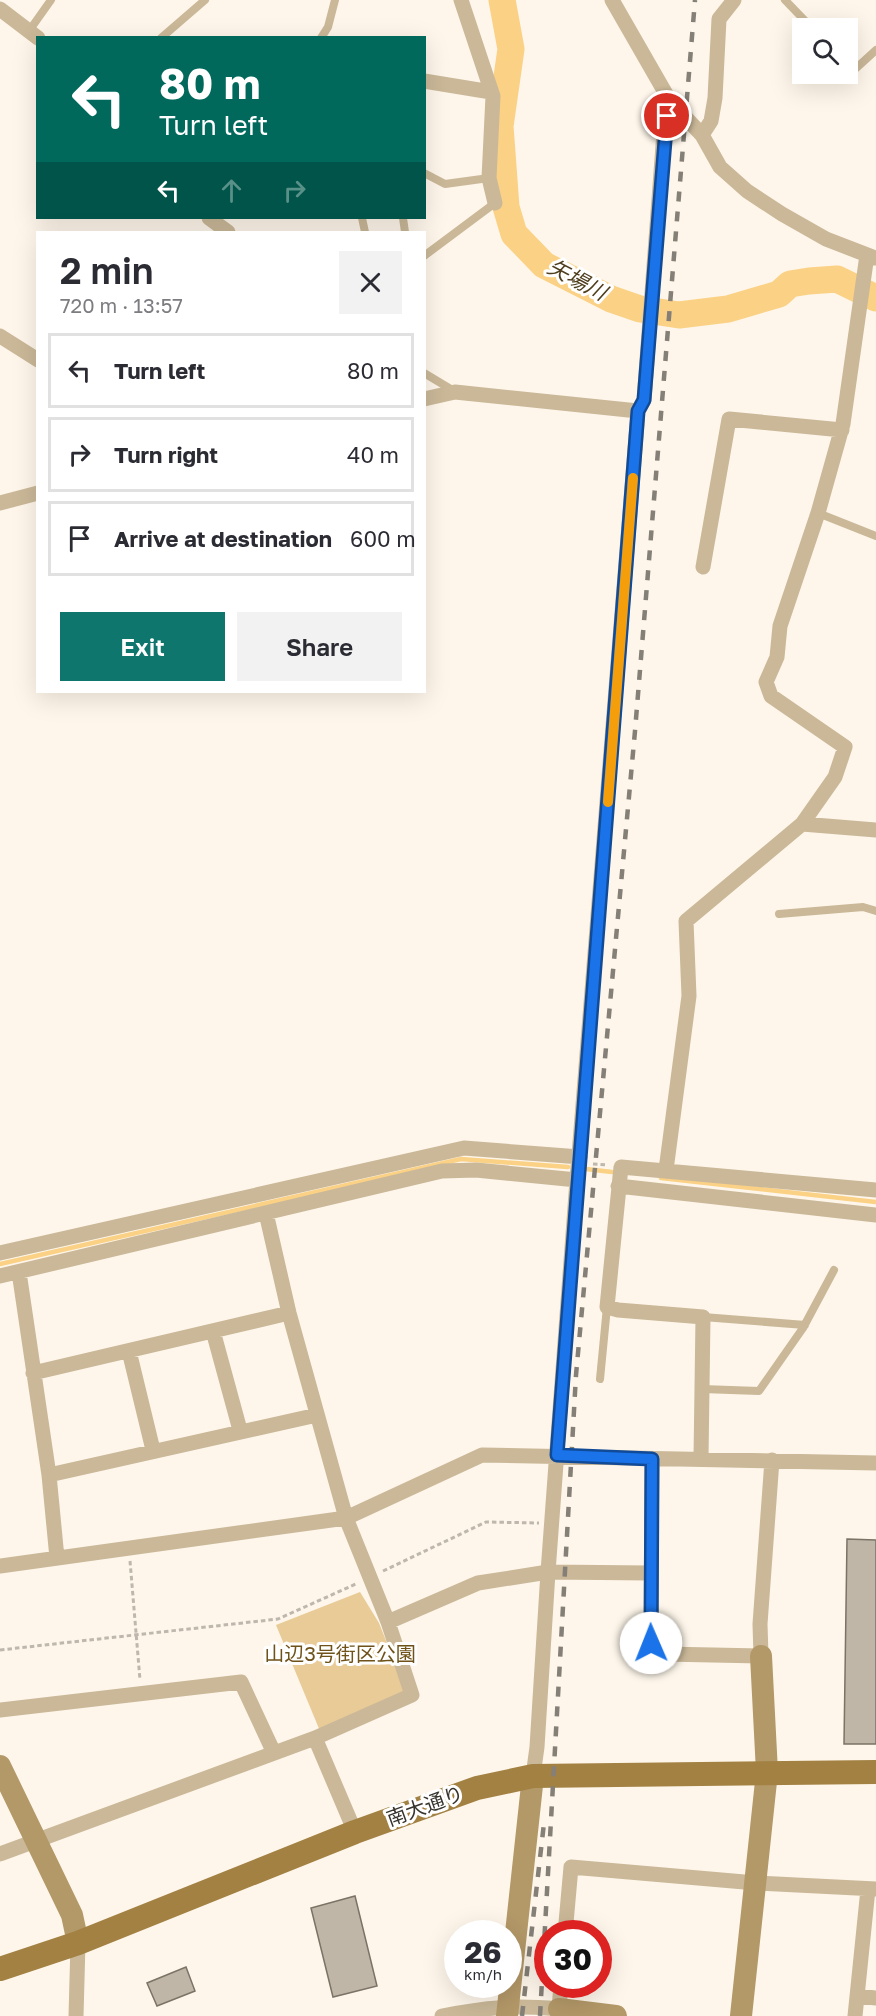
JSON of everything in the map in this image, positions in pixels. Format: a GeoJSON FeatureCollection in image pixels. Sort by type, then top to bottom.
{"type":"FeatureCollection","features":[{"type":"Feature","properties":{"kind":"main road","name":"南大通り"},"geometry":{"type":"LineString","coordinates":[[0,1969],[78,1943],[449,1796],[533,1776],[876,1772]]}},
{"type":"Feature","properties":{"kind":"street"},"geometry":{"type":"LineString","coordinates":[[461,0],[491,92],[489,178],[495,203]]}},
{"type":"Feature","properties":{"kind":"street"},"geometry":{"type":"LineString","coordinates":[[612,0],[669,101],[702,135],[720,167],[747,191],[826,238],[872,256],[842,430],[818,513],[780,626],[777,657],[766,682],[771,696],[845,747],[835,777],[802,824],[686,921],[689,996],[666,1170]]}},
{"type":"Feature","properties":{"kind":"street"},"geometry":{"type":"LineString","coordinates":[[702,135],[711,121],[715,98],[719,19],[734,0]]}},
{"type":"Feature","properties":{"kind":"street"},"geometry":{"type":"LineString","coordinates":[[0,9],[34,34]]}},
{"type":"Feature","properties":{"kind":"street"},"geometry":{"type":"LineString","coordinates":[[426,81],[491,92]]}},
{"type":"Feature","properties":{"kind":"street"},"geometry":{"type":"LineString","coordinates":[[508,2011],[537,1747],[577,1180],[586,1161],[638,411],[644,400],[664,132],[669,101]]}},
{"type":"Feature","properties":{"kind":"street"},"geometry":{"type":"LineString","coordinates":[[209,219],[227,231]]}},
{"type":"Feature","properties":{"kind":"street"},"geometry":{"type":"LineString","coordinates":[[0,336],[36,359]]}},
{"type":"Feature","properties":{"kind":"street"},"geometry":{"type":"LineString","coordinates":[[426,399],[455,392],[638,411]]}},
{"type":"Feature","properties":{"kind":"street"},"geometry":{"type":"LineString","coordinates":[[703,567],[729,419],[842,430]]}},
{"type":"Feature","properties":{"kind":"street"},"geometry":{"type":"LineString","coordinates":[[0,503],[36,494]]}},
{"type":"Feature","properties":{"kind":"street"},"geometry":{"type":"LineString","coordinates":[[802,824],[876,830]]}},
{"type":"Feature","properties":{"kind":"street"},"geometry":{"type":"LineString","coordinates":[[0,1253],[464,1148],[586,1161]]}},
{"type":"Feature","properties":{"kind":"street"},"geometry":{"type":"LineString","coordinates":[[701,1458],[703,1317],[607,1307],[621,1167],[876,1190]]}},
{"type":"Feature","properties":{"kind":"street"},"geometry":{"type":"LineString","coordinates":[[0,1276],[442,1171],[476,1170],[577,1180]]}},
{"type":"Feature","properties":{"kind":"street"},"geometry":{"type":"LineString","coordinates":[[618,1186],[876,1215]]}},
{"type":"Feature","properties":{"kind":"street"},"geometry":{"type":"LineString","coordinates":[[0,1854],[38,1842],[315,1738],[412,1695],[388,1622],[346,1518],[289,1313],[266,1213]]}},
{"type":"Feature","properties":{"kind":"street"},"geometry":{"type":"LineString","coordinates":[[19,1272],[49,1475],[57,1558]]}},
{"type":"Feature","properties":{"kind":"street"},"geometry":{"type":"LineString","coordinates":[[33,1373],[289,1313]]}},
{"type":"Feature","properties":{"kind":"street"},"geometry":{"type":"LineString","coordinates":[[213,1331],[240,1430]]}},
{"type":"Feature","properties":{"kind":"street"},"geometry":{"type":"LineString","coordinates":[[129,1351],[153,1450]]}},
{"type":"Feature","properties":{"kind":"street"},"geometry":{"type":"LineString","coordinates":[[49,1475],[317,1414]]}},
{"type":"Feature","properties":{"kind":"street"},"geometry":{"type":"LineString","coordinates":[[0,1566],[346,1518],[482,1455],[876,1463]]}},
{"type":"Feature","properties":{"kind":"street"},"geometry":{"type":"LineString","coordinates":[[652,1459],[651,1643],[655,1651],[664,1654],[761,1656]]}},
{"type":"Feature","properties":{"kind":"street"},"geometry":{"type":"LineString","coordinates":[[741,2016],[767,1772],[760,1624],[772,1460]]}},
{"type":"Feature","properties":{"kind":"street"},"geometry":{"type":"LineString","coordinates":[[388,1622],[478,1583],[548,1572],[650,1573]]}},
{"type":"Feature","properties":{"kind":"street"},"geometry":{"type":"LineString","coordinates":[[0,1710],[241,1682],[274,1753]]}},
{"type":"Feature","properties":{"kind":"street"},"geometry":{"type":"LineString","coordinates":[[315,1738],[355,1832]]}},
{"type":"Feature","properties":{"kind":"street"},"geometry":{"type":"LineString","coordinates":[[0,1766],[72,1915],[78,1943],[76,2016]]}},
{"type":"Feature","properties":{"kind":"street"},"geometry":{"type":"LineString","coordinates":[[567,1920],[571,1867],[756,1883],[872,1888],[855,2016]]}},
{"type":"Feature","properties":{"kind":"street"},"geometry":{"type":"LineString","coordinates":[[858,1996],[876,1998]]}},
{"type":"Feature","properties":{"kind":"street"},"geometry":{"type":"LineString","coordinates":[[442,2016],[488,2007],[508,2011],[616,2016]]}},
{"type":"Feature","properties":{"kind":"lane"},"geometry":{"type":"LineString","coordinates":[[34,34],[51,0]]}},
{"type":"Feature","properties":{"kind":"lane"},"geometry":{"type":"LineString","coordinates":[[163,36],[205,0]]}},
{"type":"Feature","properties":{"kind":"lane"},"geometry":{"type":"LineString","coordinates":[[322,36],[328,27],[335,0]]}},
{"type":"Feature","properties":{"kind":"lane"},"geometry":{"type":"LineString","coordinates":[[785,0],[802,18]]}},
{"type":"Feature","properties":{"kind":"lane"},"geometry":{"type":"LineString","coordinates":[[858,66],[876,50]]}},
{"type":"Feature","properties":{"kind":"lane"},"geometry":{"type":"LineString","coordinates":[[426,174],[445,184],[489,178]]}},
{"type":"Feature","properties":{"kind":"lane"},"geometry":{"type":"LineString","coordinates":[[426,255],[495,203]]}},
{"type":"Feature","properties":{"kind":"lane"},"geometry":{"type":"LineString","coordinates":[[426,374],[455,392]]}},
{"type":"Feature","properties":{"kind":"lane"},"geometry":{"type":"LineString","coordinates":[[818,513],[876,536]]}},
{"type":"Feature","properties":{"kind":"lane"},"geometry":{"type":"LineString","coordinates":[[778,914],[863,908],[876,911]]}},
{"type":"Feature","properties":{"kind":"lane"},"geometry":{"type":"LineString","coordinates":[[702,1389],[759,1391],[805,1326],[834,1270]]}},
{"type":"Feature","properties":{"kind":"lane"},"geometry":{"type":"LineString","coordinates":[[600,1379],[607,1307]]}},
{"type":"Feature","properties":{"kind":"lane"},"geometry":{"type":"LineString","coordinates":[[703,1317],[805,1326]]}},
{"type":"Feature","properties":{"kind":"path"},"geometry":{"type":"LineString","coordinates":[[586,1161],[613,1166]]}},
{"type":"Feature","properties":{"kind":"path"},"geometry":{"type":"LineString","coordinates":[[0,1650],[278,1619],[486,1522],[552,1524]]}},
{"type":"Feature","properties":{"kind":"path"},"geometry":{"type":"LineString","coordinates":[[128,1548],[141,1694]]}},
{"type":"Feature","properties":{"kind":"green space","name":"山辺3号街区公園"},"geometry":{"type":"Polygon","coordinates":[[[360,1592],[379,1623],[406,1691],[320,1731],[276,1625],[360,1592]]]}},
{"type":"Feature","properties":{"kind":"building"},"geometry":{"type":"Polygon","coordinates":[[[847,1539],[876,1540],[876,1744],[844,1744],[847,1539]]]}},
{"type":"Feature","properties":{"kind":"building"},"geometry":{"type":"Polygon","coordinates":[[[355,1896],[377,1986],[333,1997],[311,1908],[355,1896]]]}},
{"type":"Feature","properties":{"kind":"building"},"geometry":{"type":"Polygon","coordinates":[[[186,1967],[195,1991],[157,2006],[147,1983],[186,1967]]]}},
{"type":"Feature","properties":{"kind":"waterway","name":"矢場川"},"geometry":{"type":"LineString","coordinates":[[502,0],[511,49],[500,126],[506,207],[514,234],[544,265],[611,299],[640,309],[679,315],[728,309],[779,294],[790,284],[809,281],[837,279],[876,298]]}},
{"type":"Feature","properties":{"kind":"waterway"},"geometry":{"type":"LineString","coordinates":[[0,1264],[461,1159],[568,1167]]}},
{"type":"Feature","properties":{"kind":"waterway"},"geometry":{"type":"LineString","coordinates":[[586,1169],[612,1172]]}},
{"type":"Feature","properties":{"kind":"waterway"},"geometry":{"type":"LineString","coordinates":[[661,1178],[876,1202]]}},
{"type":"Feature","properties":{"kind":"railway"},"geometry":{"type":"LineString","coordinates":[[540,2016],[576,1375],[635,731],[695,0]]}},
{"type":"Feature","properties":{"kind":"railway"},"geometry":{"type":"LineString","coordinates":[[522,2016],[544,1823]]}},
{"type":"Feature","properties":{"kind":"slow traffic"},"geometry":{"type":"LineString","coordinates":[[608,802],[633,478]]}},
{"type":"Feature","properties":{"kind":"route"},"geometry":{"type":"LineString","coordinates":[[651,1643],[652,1459],[557,1455],[638,411],[644,400],[667,116]]}}]}
